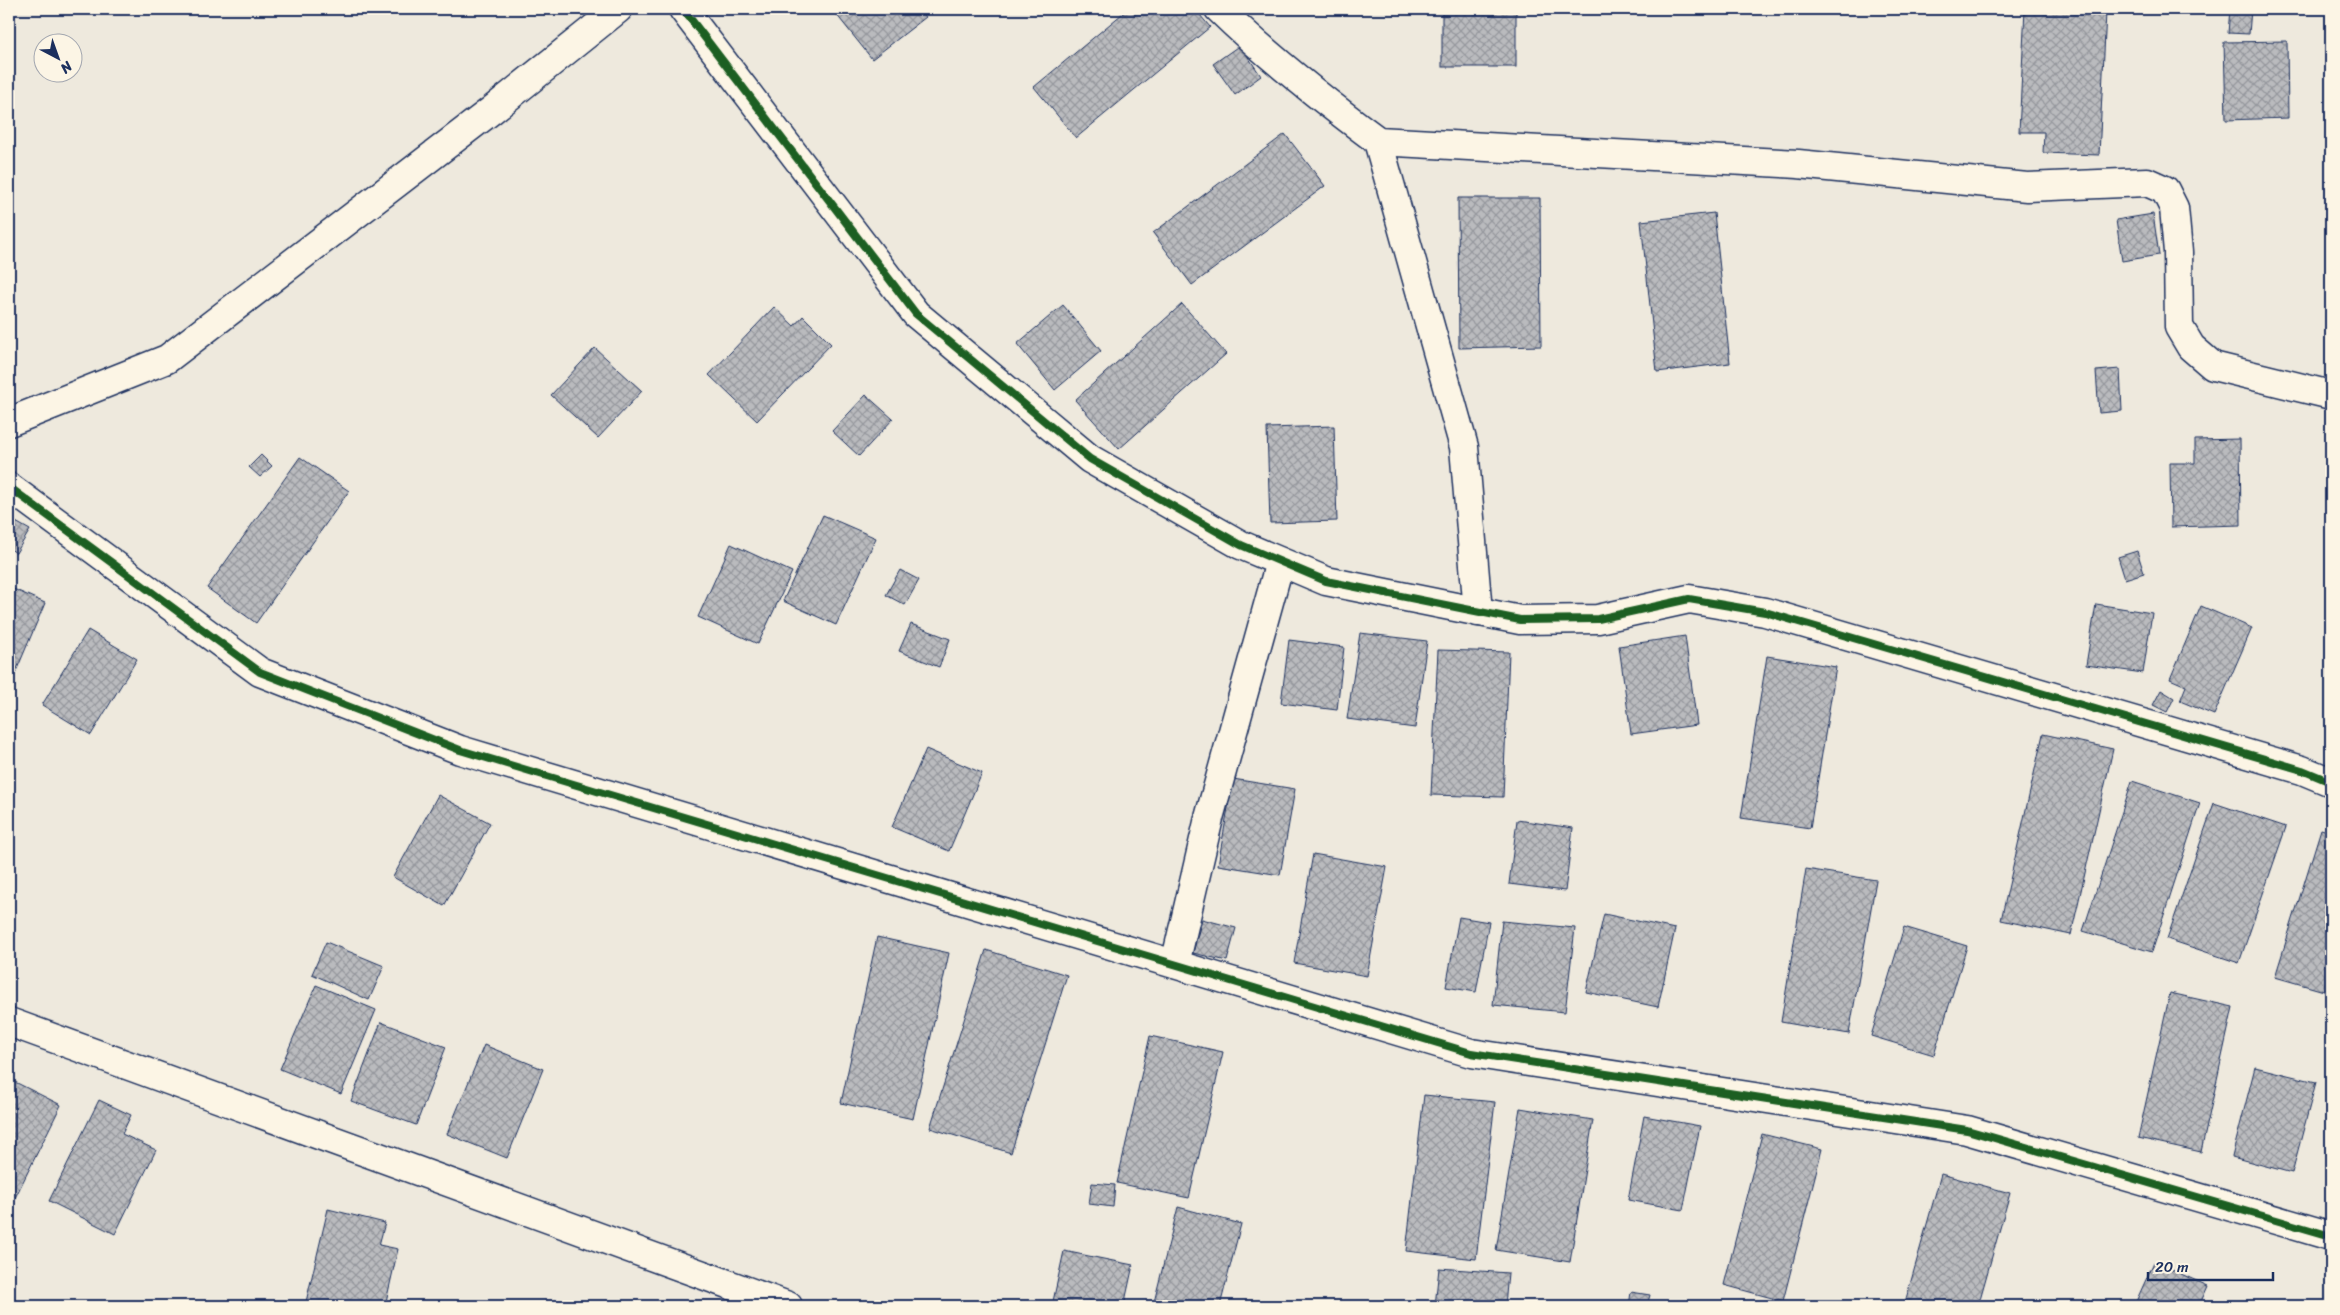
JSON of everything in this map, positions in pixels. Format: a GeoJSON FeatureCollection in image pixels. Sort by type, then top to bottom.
{"type":"FeatureCollection","features":[{"type":"Feature","properties":{"kind":"street"},"geometry":{"type":"LineString","coordinates":[[9,422],[167,359],[492,110],[618,9]]}},
{"type":"Feature","properties":{"kind":"street"},"geometry":{"type":"LineString","coordinates":[[683,9],[916,314],[1090,459],[1241,545],[1326,581],[1520,620],[1598,619],[1689,599],[1765,612],[2302,770],[2331,782]]}},
{"type":"Feature","properties":{"kind":"street"},"geometry":{"type":"LineString","coordinates":[[1219,9],[1240,29],[1338,111],[1378,141],[1798,164],[2027,187],[2147,182],[2165,190],[2174,208],[2178,252],[2179,327],[2191,347],[2214,366],[2331,395]]}},
{"type":"Feature","properties":{"kind":"street"},"geometry":{"type":"LineString","coordinates":[[1378,141],[1464,447],[1478,612]]}},
{"type":"Feature","properties":{"kind":"street"},"geometry":{"type":"LineString","coordinates":[[9,487],[260,672],[460,750],[1471,1053],[1967,1130],[2331,1236]]}},
{"type":"Feature","properties":{"kind":"street"},"geometry":{"type":"LineString","coordinates":[[1175,964],[1209,818],[1280,562]]}},
{"type":"Feature","properties":{"kind":"street"},"geometry":{"type":"LineString","coordinates":[[9,1022],[788,1306]]}},
{"type":"Feature","properties":{"kind":"building"},"geometry":{"type":"Polygon","coordinates":[[[832,9],[919,9],[926,17],[872,59],[832,9]]]}},
{"type":"Feature","properties":{"kind":"building"},"geometry":{"type":"Polygon","coordinates":[[[1128,9],[1195,9],[1210,27],[1076,138],[1034,87],[1128,9]]]}},
{"type":"Feature","properties":{"kind":"building"},"geometry":{"type":"Polygon","coordinates":[[[1442,9],[1516,9],[1516,67],[1442,67],[1442,9]]]}},
{"type":"Feature","properties":{"kind":"building"},"geometry":{"type":"Polygon","coordinates":[[[2025,9],[2106,12],[2099,155],[2043,153],[2044,132],[2019,132],[2025,9]]]}},
{"type":"Feature","properties":{"kind":"building"},"geometry":{"type":"Polygon","coordinates":[[[2230,9],[2251,9],[2249,34],[2228,33],[2230,9]]]}},
{"type":"Feature","properties":{"kind":"building"},"geometry":{"type":"Polygon","coordinates":[[[2287,41],[2288,118],[2226,120],[2224,42],[2287,41]]]}},
{"type":"Feature","properties":{"kind":"building"},"geometry":{"type":"Polygon","coordinates":[[[1240,45],[1261,76],[1235,95],[1213,64],[1240,45]]]}},
{"type":"Feature","properties":{"kind":"building"},"geometry":{"type":"Polygon","coordinates":[[[1285,134],[1325,186],[1192,285],[1153,233],[1285,134]]]}},
{"type":"Feature","properties":{"kind":"building"},"geometry":{"type":"Polygon","coordinates":[[[1458,198],[1540,198],[1541,346],[1459,348],[1458,198]]]}},
{"type":"Feature","properties":{"kind":"building"},"geometry":{"type":"Polygon","coordinates":[[[1714,213],[1730,363],[1657,372],[1641,221],[1714,213]]]}},
{"type":"Feature","properties":{"kind":"building"},"geometry":{"type":"Polygon","coordinates":[[[2153,214],[2159,255],[2122,261],[2116,220],[2153,214]]]}},
{"type":"Feature","properties":{"kind":"building"},"geometry":{"type":"Polygon","coordinates":[[[1182,304],[1226,354],[1119,449],[1075,400],[1182,304]]]}},
{"type":"Feature","properties":{"kind":"building"},"geometry":{"type":"Polygon","coordinates":[[[1063,305],[1101,351],[1055,390],[1017,344],[1063,305]]]}},
{"type":"Feature","properties":{"kind":"building"},"geometry":{"type":"Polygon","coordinates":[[[774,307],[794,326],[803,316],[831,344],[757,421],[709,375],[774,307]]]}},
{"type":"Feature","properties":{"kind":"building"},"geometry":{"type":"Polygon","coordinates":[[[595,348],[642,391],[598,438],[551,395],[595,348]]]}},
{"type":"Feature","properties":{"kind":"building"},"geometry":{"type":"Polygon","coordinates":[[[2120,369],[2122,411],[2099,413],[2096,371],[2120,369]]]}},
{"type":"Feature","properties":{"kind":"building"},"geometry":{"type":"Polygon","coordinates":[[[866,395],[893,419],[859,456],[832,431],[866,395]]]}},
{"type":"Feature","properties":{"kind":"building"},"geometry":{"type":"Polygon","coordinates":[[[1334,426],[1337,521],[1270,523],[1267,428],[1334,426]]]}},
{"type":"Feature","properties":{"kind":"building"},"geometry":{"type":"Polygon","coordinates":[[[2240,439],[2241,525],[2171,527],[2170,463],[2195,463],[2195,440],[2240,439]]]}},
{"type":"Feature","properties":{"kind":"building"},"geometry":{"type":"Polygon","coordinates":[[[261,455],[272,466],[260,477],[249,467],[261,455]]]}},
{"type":"Feature","properties":{"kind":"building"},"geometry":{"type":"Polygon","coordinates":[[[300,457],[349,491],[256,623],[207,588],[300,457]]]}},
{"type":"Feature","properties":{"kind":"building"},"geometry":{"type":"Polygon","coordinates":[[[823,515],[876,538],[836,625],[783,601],[823,515]]]}},
{"type":"Feature","properties":{"kind":"building"},"geometry":{"type":"Polygon","coordinates":[[[14,521],[30,530],[16,553],[9,548],[9,530],[14,521]]]}},
{"type":"Feature","properties":{"kind":"building"},"geometry":{"type":"Polygon","coordinates":[[[731,544],[792,572],[758,644],[698,617],[731,544]]]}},
{"type":"Feature","properties":{"kind":"building"},"geometry":{"type":"Polygon","coordinates":[[[2137,551],[2144,573],[2125,579],[2118,557],[2137,551]]]}},
{"type":"Feature","properties":{"kind":"building"},"geometry":{"type":"Polygon","coordinates":[[[900,570],[919,580],[905,605],[886,595],[900,570]]]}},
{"type":"Feature","properties":{"kind":"building"},"geometry":{"type":"Polygon","coordinates":[[[9,587],[45,603],[9,688],[9,587]]]}},
{"type":"Feature","properties":{"kind":"building"},"geometry":{"type":"Polygon","coordinates":[[[2096,604],[2152,613],[2143,673],[2086,665],[2096,604]]]}},
{"type":"Feature","properties":{"kind":"building"},"geometry":{"type":"Polygon","coordinates":[[[2201,606],[2252,628],[2214,715],[2180,701],[2186,686],[2170,679],[2201,606]]]}},
{"type":"Feature","properties":{"kind":"building"},"geometry":{"type":"Polygon","coordinates":[[[911,624],[950,639],[939,667],[899,651],[911,624]]]}},
{"type":"Feature","properties":{"kind":"building"},"geometry":{"type":"Polygon","coordinates":[[[88,630],[137,659],[91,735],[42,705],[88,630]]]}},
{"type":"Feature","properties":{"kind":"building"},"geometry":{"type":"Polygon","coordinates":[[[1360,633],[1427,641],[1415,728],[1347,719],[1360,633]]]}},
{"type":"Feature","properties":{"kind":"building"},"geometry":{"type":"Polygon","coordinates":[[[1685,636],[1697,725],[1631,734],[1619,646],[1685,636]]]}},
{"type":"Feature","properties":{"kind":"building"},"geometry":{"type":"Polygon","coordinates":[[[1289,640],[1344,647],[1337,710],[1281,703],[1289,640]]]}},
{"type":"Feature","properties":{"kind":"building"},"geometry":{"type":"Polygon","coordinates":[[[1438,650],[1509,652],[1503,797],[1431,795],[1438,650]]]}},
{"type":"Feature","properties":{"kind":"building"},"geometry":{"type":"Polygon","coordinates":[[[1767,656],[1836,667],[1810,828],[1741,818],[1767,656]]]}},
{"type":"Feature","properties":{"kind":"building"},"geometry":{"type":"Polygon","coordinates":[[[2161,690],[2174,698],[2167,712],[2153,705],[2161,690]]]}},
{"type":"Feature","properties":{"kind":"building"},"geometry":{"type":"Polygon","coordinates":[[[2043,734],[2113,749],[2071,935],[2001,920],[2043,734]]]}},
{"type":"Feature","properties":{"kind":"building"},"geometry":{"type":"Polygon","coordinates":[[[926,749],[982,773],[949,851],[892,827],[926,749]]]}},
{"type":"Feature","properties":{"kind":"building"},"geometry":{"type":"Polygon","coordinates":[[[1233,779],[1295,789],[1280,875],[1218,865],[1233,779]]]}},
{"type":"Feature","properties":{"kind":"building"},"geometry":{"type":"Polygon","coordinates":[[[2132,781],[2200,803],[2152,952],[2083,931],[2132,781]]]}},
{"type":"Feature","properties":{"kind":"building"},"geometry":{"type":"Polygon","coordinates":[[[438,795],[490,823],[444,906],[393,877],[438,795]]]}},
{"type":"Feature","properties":{"kind":"building"},"geometry":{"type":"Polygon","coordinates":[[[2214,803],[2286,827],[2239,963],[2167,939],[2214,803]]]}},
{"type":"Feature","properties":{"kind":"building"},"geometry":{"type":"Polygon","coordinates":[[[1517,820],[1573,828],[1565,891],[1509,884],[1517,820]]]}},
{"type":"Feature","properties":{"kind":"building"},"geometry":{"type":"Polygon","coordinates":[[[2321,829],[2331,832],[2331,993],[2275,977],[2321,829]]]}},
{"type":"Feature","properties":{"kind":"building"},"geometry":{"type":"Polygon","coordinates":[[[1313,854],[1387,867],[1367,976],[1294,963],[1313,854]]]}},
{"type":"Feature","properties":{"kind":"building"},"geometry":{"type":"Polygon","coordinates":[[[1806,869],[1876,880],[1849,1034],[1781,1022],[1806,869]]]}},
{"type":"Feature","properties":{"kind":"building"},"geometry":{"type":"Polygon","coordinates":[[[1604,914],[1675,929],[1658,1007],[1586,992],[1604,914]]]}},
{"type":"Feature","properties":{"kind":"building"},"geometry":{"type":"Polygon","coordinates":[[[1459,917],[1489,922],[1476,992],[1446,987],[1459,917]]]}},
{"type":"Feature","properties":{"kind":"building"},"geometry":{"type":"Polygon","coordinates":[[[1202,919],[1236,928],[1227,961],[1193,953],[1202,919]]]}},
{"type":"Feature","properties":{"kind":"building"},"geometry":{"type":"Polygon","coordinates":[[[1502,921],[1575,928],[1565,1012],[1493,1005],[1502,921]]]}},
{"type":"Feature","properties":{"kind":"building"},"geometry":{"type":"Polygon","coordinates":[[[1904,927],[1967,946],[1934,1055],[1871,1036],[1904,927]]]}},
{"type":"Feature","properties":{"kind":"building"},"geometry":{"type":"Polygon","coordinates":[[[877,937],[949,953],[913,1119],[841,1103],[877,937]]]}},
{"type":"Feature","properties":{"kind":"building"},"geometry":{"type":"Polygon","coordinates":[[[326,942],[384,966],[369,1000],[312,974],[326,942]]]}},
{"type":"Feature","properties":{"kind":"building"},"geometry":{"type":"Polygon","coordinates":[[[986,950],[1067,975],[1011,1153],[930,1128],[986,950]]]}},
{"type":"Feature","properties":{"kind":"building"},"geometry":{"type":"Polygon","coordinates":[[[316,985],[376,1010],[341,1094],[280,1069],[316,985]]]}},
{"type":"Feature","properties":{"kind":"building"},"geometry":{"type":"Polygon","coordinates":[[[2170,993],[2233,1007],[2201,1152],[2138,1138],[2170,993]]]}},
{"type":"Feature","properties":{"kind":"building"},"geometry":{"type":"Polygon","coordinates":[[[381,1022],[446,1047],[416,1125],[351,1101],[381,1022]]]}},
{"type":"Feature","properties":{"kind":"building"},"geometry":{"type":"Polygon","coordinates":[[[1150,1036],[1223,1052],[1189,1198],[1117,1183],[1150,1036]]]}},
{"type":"Feature","properties":{"kind":"building"},"geometry":{"type":"Polygon","coordinates":[[[484,1045],[543,1069],[507,1158],[447,1134],[484,1045]]]}},
{"type":"Feature","properties":{"kind":"building"},"geometry":{"type":"Polygon","coordinates":[[[2255,1067],[2316,1082],[2292,1173],[2232,1157],[2255,1067]]]}},
{"type":"Feature","properties":{"kind":"building"},"geometry":{"type":"Polygon","coordinates":[[[9,1079],[61,1105],[9,1210],[9,1079]]]}},
{"type":"Feature","properties":{"kind":"building"},"geometry":{"type":"Polygon","coordinates":[[[1424,1095],[1495,1102],[1476,1259],[1406,1251],[1424,1095]]]}},
{"type":"Feature","properties":{"kind":"building"},"geometry":{"type":"Polygon","coordinates":[[[99,1100],[131,1115],[122,1134],[156,1150],[115,1234],[49,1201],[99,1100]]]}},
{"type":"Feature","properties":{"kind":"building"},"geometry":{"type":"Polygon","coordinates":[[[1520,1108],[1593,1120],[1570,1262],[1496,1250],[1520,1108]]]}},
{"type":"Feature","properties":{"kind":"building"},"geometry":{"type":"Polygon","coordinates":[[[1644,1116],[1700,1126],[1683,1210],[1628,1200],[1644,1116]]]}},
{"type":"Feature","properties":{"kind":"building"},"geometry":{"type":"Polygon","coordinates":[[[1762,1134],[1822,1149],[1783,1301],[1724,1285],[1762,1134]]]}},
{"type":"Feature","properties":{"kind":"building"},"geometry":{"type":"Polygon","coordinates":[[[1941,1174],[2010,1193],[1978,1306],[1904,1306],[1941,1174]]]}},
{"type":"Feature","properties":{"kind":"building"},"geometry":{"type":"Polygon","coordinates":[[[1092,1183],[1115,1185],[1113,1207],[1089,1204],[1092,1183]]]}},
{"type":"Feature","properties":{"kind":"building"},"geometry":{"type":"Polygon","coordinates":[[[1178,1207],[1241,1224],[1220,1306],[1153,1306],[1178,1207]]]}},
{"type":"Feature","properties":{"kind":"building"},"geometry":{"type":"Polygon","coordinates":[[[328,1209],[385,1223],[379,1245],[398,1249],[385,1306],[305,1306],[328,1209]]]}},
{"type":"Feature","properties":{"kind":"building"},"geometry":{"type":"Polygon","coordinates":[[[1064,1251],[1133,1265],[1124,1306],[1052,1306],[1064,1251]]]}},
{"type":"Feature","properties":{"kind":"building"},"geometry":{"type":"Polygon","coordinates":[[[2154,1262],[2208,1286],[2199,1306],[2134,1306],[2154,1262]]]}},
{"type":"Feature","properties":{"kind":"building"},"geometry":{"type":"Polygon","coordinates":[[[1439,1268],[1508,1273],[1505,1306],[1435,1306],[1439,1268]]]}},
{"type":"Feature","properties":{"kind":"building"},"geometry":{"type":"Polygon","coordinates":[[[1631,1292],[1650,1295],[1647,1306],[1629,1306],[1631,1292]]]}},
{"type":"Feature","properties":{"kind":"cycle path"},"geometry":{"type":"LineString","coordinates":[[683,9],[916,314],[1090,459],[1241,545],[1326,581],[1520,620],[1598,619],[1689,599],[1765,612],[2302,770],[2331,782]]}},
{"type":"Feature","properties":{"kind":"cycle path"},"geometry":{"type":"LineString","coordinates":[[9,487],[260,672],[460,750],[1471,1053],[1967,1130],[2331,1236]]}}]}
